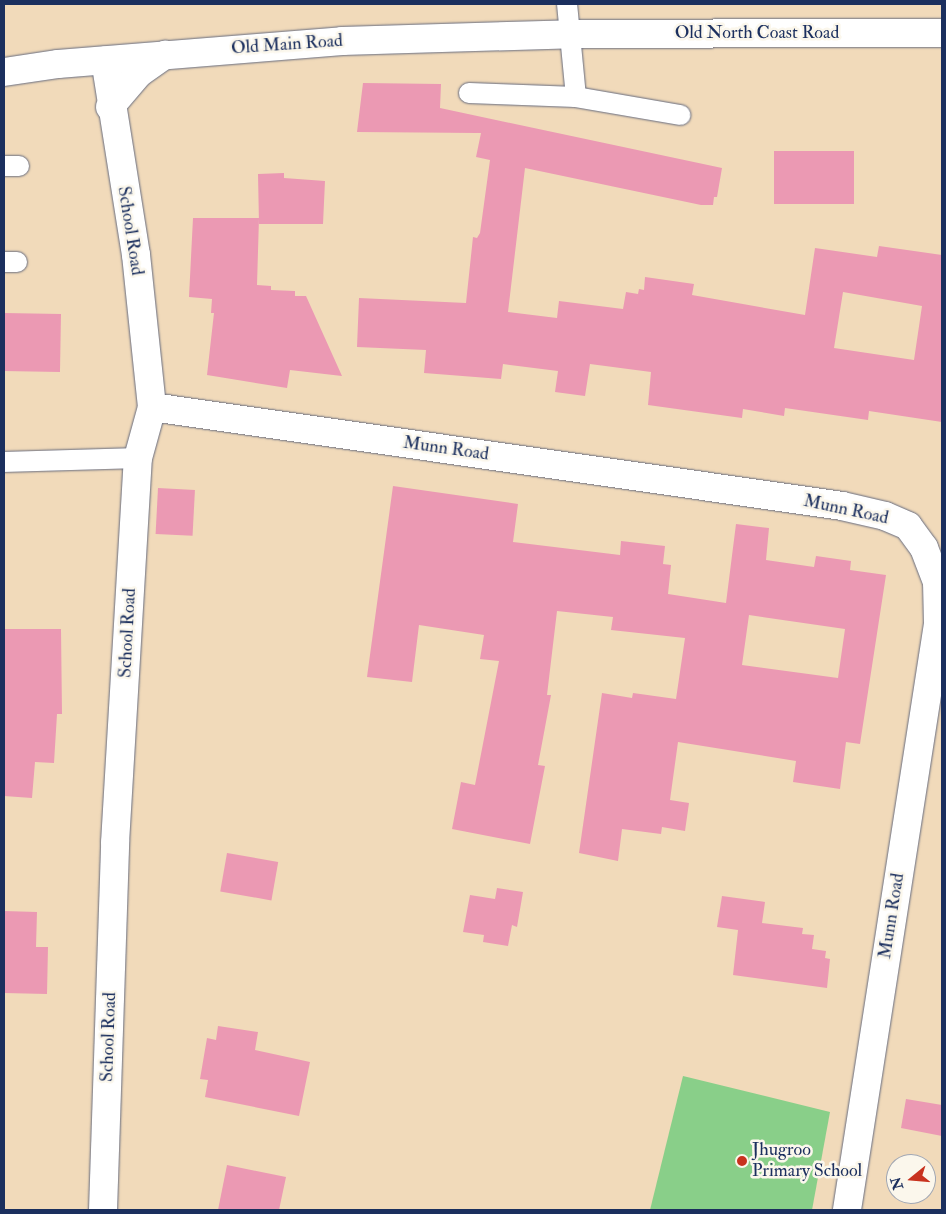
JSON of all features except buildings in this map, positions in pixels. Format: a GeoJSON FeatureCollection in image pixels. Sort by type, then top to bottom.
{"type":"FeatureCollection","features":[{"type":"Feature","properties":{"kind":"street","name":"Old North Coast Road"},"geometry":{"type":"LineString","coordinates":[[572,34],[942,33]]}},
{"type":"Feature","properties":{"kind":"street","name":"Old Main Road"},"geometry":{"type":"LineString","coordinates":[[4,72],[105,60],[342,41],[572,34]]}},
{"type":"Feature","properties":{"kind":"street"},"geometry":{"type":"LineString","coordinates":[[110,107],[139,73],[165,55]]}},
{"type":"Feature","properties":{"kind":"street","name":"School Road"},"geometry":{"type":"LineString","coordinates":[[104,1210],[115,843],[138,458],[152,407],[136,255],[110,107],[105,60]]}},
{"type":"Feature","properties":{"kind":"street","name":"Munn Road"},"geometry":{"type":"LineString","coordinates":[[152,407],[842,506],[885,516],[908,526],[924,548],[937,582],[940,624],[847,1210]]}},
{"type":"Feature","properties":{"kind":"lane"},"geometry":{"type":"LineString","coordinates":[[567,4],[572,34],[576,97]]}},
{"type":"Feature","properties":{"kind":"lane"},"geometry":{"type":"LineString","coordinates":[[469,93],[576,97],[680,116]]}},
{"type":"Feature","properties":{"kind":"lane"},"geometry":{"type":"LineString","coordinates":[[4,462],[138,458]]}},
{"type":"Feature","properties":{"kind":"green space","name":"Jhugroo Primary School"},"geometry":{"type":"Polygon","coordinates":[[[683,1076],[830,1112],[812,1210],[650,1210],[683,1076]]]}},
{"type":"Feature","properties":{"kind":"place","name":"Jhugroo Primary School"},"geometry":{"type":"Point","coordinates":[742,1161]}}]}
